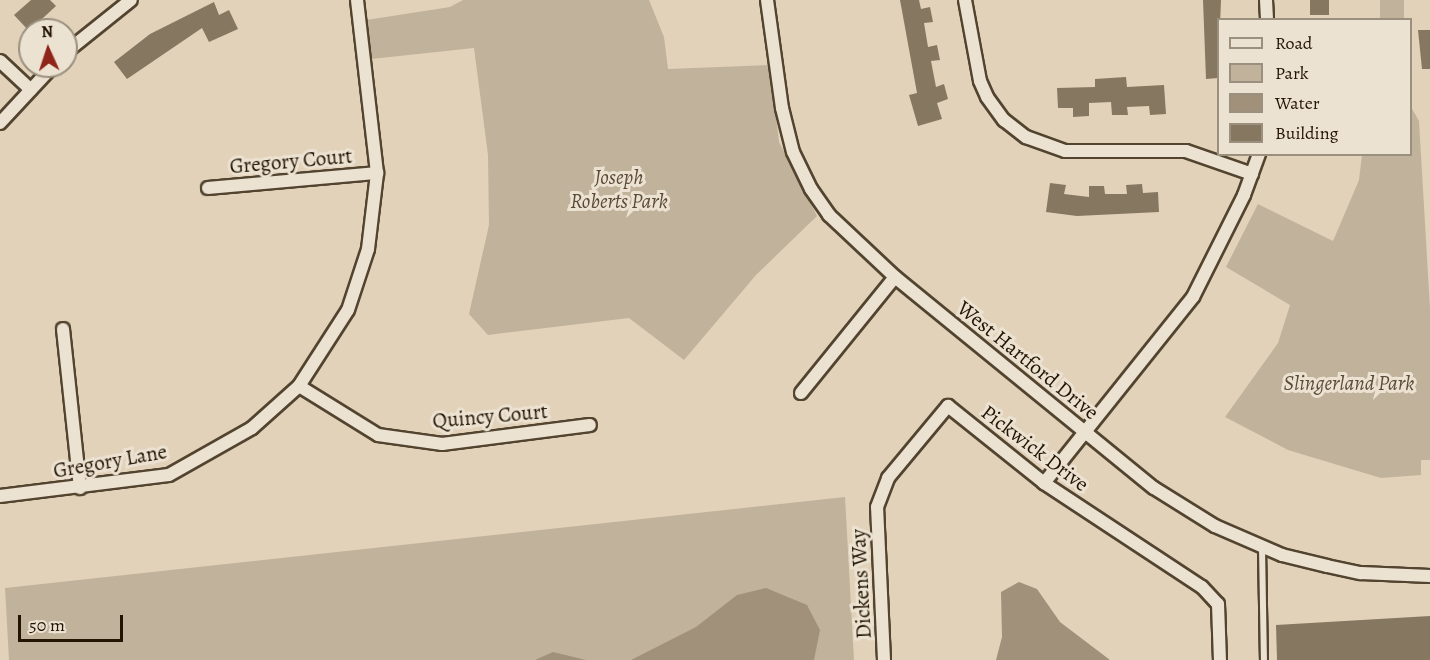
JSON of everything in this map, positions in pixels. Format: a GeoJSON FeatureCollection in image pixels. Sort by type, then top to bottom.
{"type":"FeatureCollection","features":[{"type":"Feature","properties":{"kind":"street"},"geometry":{"type":"LineString","coordinates":[[78,42],[131,0]]}},
{"type":"Feature","properties":{"kind":"street","name":"Gregory Lane"},"geometry":{"type":"LineString","coordinates":[[0,496],[80,488],[169,475],[252,428],[298,386],[348,310],[368,249],[377,173],[357,0]]}},
{"type":"Feature","properties":{"kind":"street","name":"West Hartford Drive"},"geometry":{"type":"LineString","coordinates":[[767,0],[782,108],[793,152],[811,189],[830,215],[895,277],[1184,509],[1262,548],[1362,573],[1430,576]]}},
{"type":"Feature","properties":{"kind":"street"},"geometry":{"type":"LineString","coordinates":[[965,0],[984,89],[1004,120],[1026,137],[1065,151],[1186,151],[1252,174]]}},
{"type":"Feature","properties":{"kind":"street"},"geometry":{"type":"LineString","coordinates":[[1266,0],[1267,18]]}},
{"type":"Feature","properties":{"kind":"street"},"geometry":{"type":"LineString","coordinates":[[0,61],[31,90]]}},
{"type":"Feature","properties":{"kind":"street"},"geometry":{"type":"LineString","coordinates":[[0,123],[42,78]]}},
{"type":"Feature","properties":{"kind":"street"},"geometry":{"type":"LineString","coordinates":[[1044,483],[1193,297],[1252,174],[1257,156]]}},
{"type":"Feature","properties":{"kind":"street","name":"Gregory Court"},"geometry":{"type":"LineString","coordinates":[[208,188],[377,173]]}},
{"type":"Feature","properties":{"kind":"street"},"geometry":{"type":"LineString","coordinates":[[801,393],[895,277]]}},
{"type":"Feature","properties":{"kind":"street"},"geometry":{"type":"LineString","coordinates":[[63,329],[80,488]]}},
{"type":"Feature","properties":{"kind":"street","name":"Quincy Court"},"geometry":{"type":"LineString","coordinates":[[298,386],[378,435],[442,444],[590,425]]}},
{"type":"Feature","properties":{"kind":"street","name":"Pickwick Drive"},"geometry":{"type":"LineString","coordinates":[[877,507],[888,478],[948,406],[1044,483],[1203,587],[1218,604],[1221,660]]}},
{"type":"Feature","properties":{"kind":"street","name":"Dickens Way"},"geometry":{"type":"LineString","coordinates":[[877,507],[884,660]]}},
{"type":"Feature","properties":{"kind":"lane"},"geometry":{"type":"LineString","coordinates":[[1262,548],[1264,660]]}},
{"type":"Feature","properties":{"kind":"green space","name":"Joseph Roberts Park"},"geometry":{"type":"Polygon","coordinates":[[[463,0],[649,0],[664,37],[668,69],[770,65],[779,142],[817,216],[756,275],[684,360],[629,318],[488,335],[469,314],[489,225],[488,155],[474,48],[371,59],[360,21],[450,7],[463,0]]]}},
{"type":"Feature","properties":{"kind":"green space"},"geometry":{"type":"Polygon","coordinates":[[[1380,0],[1404,0],[1404,18],[1380,18],[1380,0]]]}},
{"type":"Feature","properties":{"kind":"green space","name":"Slingerland Park"},"geometry":{"type":"Polygon","coordinates":[[[1412,109],[1419,121],[1430,308],[1430,460],[1421,460],[1421,475],[1381,478],[1288,450],[1225,417],[1278,343],[1290,305],[1226,267],[1258,204],[1333,241],[1359,180],[1362,156],[1412,156],[1412,109]]]}},
{"type":"Feature","properties":{"kind":"green space"},"geometry":{"type":"Polygon","coordinates":[[[845,497],[854,660],[9,660],[5,588],[845,497]]]}},
{"type":"Feature","properties":{"kind":"water"},"geometry":{"type":"Polygon","coordinates":[[[1019,582],[1037,589],[1060,622],[1110,660],[996,660],[1002,637],[1001,592],[1019,582]]]}},
{"type":"Feature","properties":{"kind":"water"},"geometry":{"type":"Polygon","coordinates":[[[766,588],[807,605],[820,630],[814,660],[631,660],[696,627],[737,595],[766,588]]]}},
{"type":"Feature","properties":{"kind":"water"},"geometry":{"type":"Polygon","coordinates":[[[553,652],[586,660],[535,660],[553,652]]]}},
{"type":"Feature","properties":{"kind":"building"},"geometry":{"type":"Polygon","coordinates":[[[31,0],[50,0],[56,6],[43,18],[18,19],[14,15],[31,0]]]}},
{"type":"Feature","properties":{"kind":"building"},"geometry":{"type":"Polygon","coordinates":[[[900,0],[919,0],[921,9],[930,7],[933,22],[924,23],[928,47],[937,45],[940,60],[931,61],[936,87],[944,84],[948,99],[937,103],[942,119],[918,126],[909,95],[917,93],[900,0]]]}},
{"type":"Feature","properties":{"kind":"building"},"geometry":{"type":"Polygon","coordinates":[[[1203,0],[1221,0],[1220,18],[1217,18],[1217,78],[1206,79],[1203,0]]]}},
{"type":"Feature","properties":{"kind":"building"},"geometry":{"type":"Polygon","coordinates":[[[1310,0],[1329,0],[1329,15],[1310,15],[1310,0]]]}},
{"type":"Feature","properties":{"kind":"building"},"geometry":{"type":"Polygon","coordinates":[[[214,2],[219,15],[229,10],[238,29],[209,42],[202,28],[127,79],[114,62],[150,34],[214,2]]]}},
{"type":"Feature","properties":{"kind":"building"},"geometry":{"type":"Polygon","coordinates":[[[1418,30],[1430,30],[1430,69],[1422,69],[1418,30]]]}},
{"type":"Feature","properties":{"kind":"building"},"geometry":{"type":"Polygon","coordinates":[[[1126,77],[1127,87],[1164,85],[1166,114],[1150,115],[1149,106],[1127,107],[1128,115],[1112,115],[1111,102],[1089,103],[1089,116],[1073,117],[1073,108],[1058,108],[1057,88],[1095,87],[1095,79],[1126,77]]]}},
{"type":"Feature","properties":{"kind":"building"},"geometry":{"type":"Polygon","coordinates":[[[1050,183],[1066,185],[1064,194],[1089,197],[1089,186],[1104,186],[1105,194],[1127,194],[1126,185],[1142,184],[1143,193],[1158,192],[1159,212],[1077,216],[1046,212],[1050,183]]]}},
{"type":"Feature","properties":{"kind":"building"},"geometry":{"type":"Polygon","coordinates":[[[1430,616],[1430,660],[1277,660],[1276,625],[1430,616]]]}}]}
